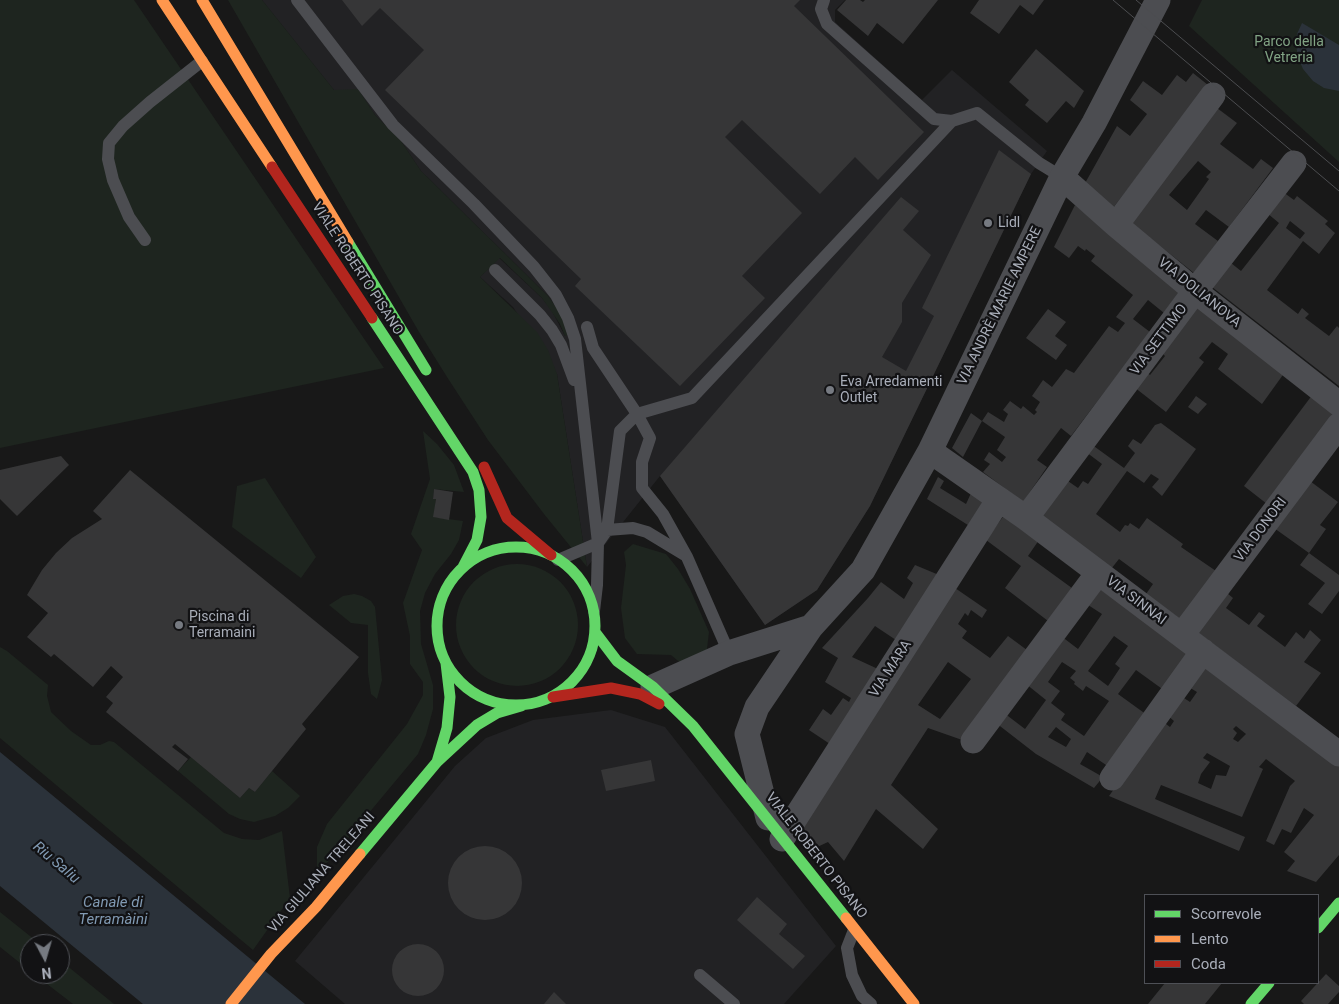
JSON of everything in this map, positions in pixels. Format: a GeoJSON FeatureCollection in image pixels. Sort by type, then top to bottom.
{"type":"FeatureCollection","features":[{"type":"Feature","properties":{"kind":"main road","name":"VIALE ROBERTO PISANO"},"geometry":{"type":"LineString","coordinates":[[162,0],[473,472],[478,490],[481,517],[477,540],[463,567]]}},
{"type":"Feature","properties":{"kind":"main road","name":"VIALE ROBERTO PISANO"},"geometry":{"type":"LineString","coordinates":[[203,1],[267,110],[433,380]]}},
{"type":"Feature","properties":{"kind":"main road"},"geometry":{"type":"LineString","coordinates":[[480,460],[507,518],[554,557],[572,569],[587,590],[594,610],[595,632],[590,655],[578,676],[560,692],[549,698],[517,704],[496,702],[476,694],[458,681],[446,663],[438,638],[438,612],[447,587],[463,567],[483,554],[505,547],[529,548],[554,557]]}},
{"type":"Feature","properties":{"kind":"main road","name":"VIALE ROBERTO PISANO"},"geometry":{"type":"LineString","coordinates":[[595,632],[616,661],[652,687],[693,726],[914,1004]]}},
{"type":"Feature","properties":{"kind":"main road","name":"VIA GIULIANA TRELEANI"},"geometry":{"type":"LineString","coordinates":[[437,762],[447,728],[450,697],[446,663]]}},
{"type":"Feature","properties":{"kind":"main road","name":"VIALE ROBERTO PISANO"},"geometry":{"type":"LineString","coordinates":[[549,698],[611,688],[640,694],[664,706],[693,726]]}},
{"type":"Feature","properties":{"kind":"main road","name":"VIA GIULIANA TRELEANI"},"geometry":{"type":"LineString","coordinates":[[231,1004],[272,954],[316,907],[437,762],[477,725],[497,713],[534,702]]}},
{"type":"Feature","properties":{"kind":"main road"},"geometry":{"type":"LineString","coordinates":[[1319,927],[1339,903]]}},
{"type":"Feature","properties":{"kind":"main road"},"geometry":{"type":"LineString","coordinates":[[1251,1004],[1269,984]]}},
{"type":"Feature","properties":{"kind":"street","name":"VIA ANDRÈ MARIE AMPERE"},"geometry":{"type":"LineString","coordinates":[[768,818],[747,734],[757,707],[810,627],[863,570],[930,450],[1062,177],[1094,123],[1158,0]]}},
{"type":"Feature","properties":{"kind":"street"},"geometry":{"type":"LineString","coordinates":[[1116,225],[1213,95]]}},
{"type":"Feature","properties":{"kind":"street","name":"VIA SETTIMO"},"geometry":{"type":"LineString","coordinates":[[1026,518],[1195,291],[1294,163]]}},
{"type":"Feature","properties":{"kind":"street","name":"VIA DOLIANOVA"},"geometry":{"type":"LineString","coordinates":[[1062,177],[1195,291],[1339,404]]}},
{"type":"Feature","properties":{"kind":"street","name":"VIA DONORI"},"geometry":{"type":"LineString","coordinates":[[1182,635],[1339,426]]}},
{"type":"Feature","properties":{"kind":"street","name":"VIA SINNAI"},"geometry":{"type":"LineString","coordinates":[[930,450],[1026,518],[1339,754]]}},
{"type":"Feature","properties":{"kind":"street","name":"VIA MARA"},"geometry":{"type":"LineString","coordinates":[[782,839],[999,499]]}},
{"type":"Feature","properties":{"kind":"street"},"geometry":{"type":"LineString","coordinates":[[973,741],[1098,573]]}},
{"type":"Feature","properties":{"kind":"street","name":"VIA ANDRÈ MARIE AMPERE"},"geometry":{"type":"LineString","coordinates":[[652,687],[729,653],[810,627]]}},
{"type":"Feature","properties":{"kind":"street"},"geometry":{"type":"LineString","coordinates":[[1112,778],[1203,651]]}},
{"type":"Feature","properties":{"kind":"lane"},"geometry":{"type":"LineString","coordinates":[[297,0],[393,124],[474,204],[534,267],[556,296],[568,318],[575,339],[598,543],[597,585],[594,610]]}},
{"type":"Feature","properties":{"kind":"lane"},"geometry":{"type":"LineString","coordinates":[[824,0],[821,9],[827,24],[934,119],[952,121],[977,113],[1039,163],[1062,177]]}},
{"type":"Feature","properties":{"kind":"lane"},"geometry":{"type":"LineString","coordinates":[[145,240],[129,217],[113,180],[108,158],[109,142],[136,114],[202,61]]}},
{"type":"Feature","properties":{"kind":"lane"},"geometry":{"type":"LineString","coordinates":[[554,557],[598,543],[607,530],[620,431],[637,414],[692,398],[952,121]]}},
{"type":"Feature","properties":{"kind":"lane"},"geometry":{"type":"LineString","coordinates":[[495,270],[540,314],[552,330],[568,362],[581,401]]}},
{"type":"Feature","properties":{"kind":"lane"},"geometry":{"type":"LineString","coordinates":[[587,327],[593,348],[637,414],[650,438],[642,462],[642,488],[663,514],[688,557],[729,653]]}},
{"type":"Feature","properties":{"kind":"lane"},"geometry":{"type":"LineString","coordinates":[[607,530],[633,528],[647,532],[688,557]]}},
{"type":"Feature","properties":{"kind":"lane"},"geometry":{"type":"LineString","coordinates":[[854,930],[847,948],[852,975],[862,1001]]}},
{"type":"Feature","properties":{"kind":"lane"},"geometry":{"type":"LineString","coordinates":[[700,975],[734,1004]]}},
{"type":"Feature","properties":{"kind":"shaded area"},"geometry":{"type":"Polygon","coordinates":[[[262,0],[845,0],[835,10],[835,22],[922,100],[952,70],[1047,151],[1031,174],[870,506],[817,590],[765,625],[660,476],[587,567],[557,374],[513,307],[480,277],[499,258],[542,298],[552,311],[565,336],[558,310],[548,296],[421,171],[401,141],[375,115],[358,90],[334,90],[262,0]]]}},
{"type":"Feature","properties":{"kind":"shaded area"},"geometry":{"type":"Polygon","coordinates":[[[611,710],[665,727],[836,946],[784,1004],[345,1004],[295,961],[455,766],[486,738],[533,720],[611,710]]]}},
{"type":"Feature","properties":{"kind":"green space"},"geometry":{"type":"Polygon","coordinates":[[[0,0],[134,0],[384,368],[0,448],[0,0]]]}},
{"type":"Feature","properties":{"kind":"green space"},"geometry":{"type":"Polygon","coordinates":[[[228,0],[262,0],[334,90],[358,89],[375,115],[401,141],[421,171],[548,296],[558,310],[570,334],[565,336],[560,324],[542,298],[500,258],[480,277],[537,332],[548,350],[557,374],[587,567],[488,440],[447,377],[419,332],[228,0]]]}},
{"type":"Feature","properties":{"kind":"green space","name":"Parco della Vetreria"},"geometry":{"type":"Polygon","coordinates":[[[1202,0],[1339,0],[1339,162],[1189,26],[1202,0]]]}},
{"type":"Feature","properties":{"kind":"green space"},"geometry":{"type":"Polygon","coordinates":[[[423,431],[437,444],[454,465],[464,492],[434,489],[433,499],[436,499],[434,517],[463,521],[459,540],[451,554],[435,574],[425,593],[420,611],[421,644],[433,685],[433,709],[426,735],[418,754],[328,862],[317,868],[317,847],[327,824],[407,724],[423,695],[423,682],[410,664],[410,636],[403,603],[422,550],[411,534],[430,479],[423,431]]]}},
{"type":"Feature","properties":{"kind":"green space"},"geometry":{"type":"Polygon","coordinates":[[[265,478],[316,557],[301,578],[232,527],[237,486],[265,478]]]}},
{"type":"Feature","properties":{"kind":"green space"},"geometry":{"type":"Polygon","coordinates":[[[633,544],[666,554],[690,589],[709,632],[707,649],[702,655],[683,665],[671,655],[637,654],[625,638],[621,608],[626,565],[624,552],[633,544]]]}},
{"type":"Feature","properties":{"kind":"green space"},"geometry":{"type":"Polygon","coordinates":[[[517,564],[529,565],[540,569],[551,574],[560,582],[568,591],[573,602],[577,613],[577,637],[573,648],[568,659],[560,668],[551,676],[540,681],[529,685],[517,686],[505,685],[494,681],[483,676],[474,668],[466,659],[461,648],[457,637],[456,625],[457,613],[461,602],[466,591],[474,582],[483,574],[494,569],[505,565],[517,564]]]}},
{"type":"Feature","properties":{"kind":"green space"},"geometry":{"type":"Polygon","coordinates":[[[354,594],[371,601],[375,607],[382,680],[377,699],[371,694],[368,673],[368,625],[351,623],[329,605],[343,596],[354,594]]]}},
{"type":"Feature","properties":{"kind":"green space"},"geometry":{"type":"Polygon","coordinates":[[[0,647],[48,685],[47,696],[51,712],[71,731],[91,745],[100,745],[109,741],[114,742],[224,833],[242,839],[259,840],[282,831],[290,898],[253,950],[0,738],[0,647]]]}},
{"type":"Feature","properties":{"kind":"green space"},"geometry":{"type":"Polygon","coordinates":[[[191,757],[240,798],[249,788],[255,792],[272,771],[300,796],[288,808],[275,816],[254,822],[240,819],[229,814],[178,771],[191,757]]]}},
{"type":"Feature","properties":{"kind":"green space"},"geometry":{"type":"Polygon","coordinates":[[[0,912],[28,934],[20,934],[20,963],[0,947],[0,912]]]}},
{"type":"Feature","properties":{"kind":"green space"},"geometry":{"type":"Polygon","coordinates":[[[70,968],[114,1004],[73,1004],[47,984],[70,984],[70,968]]]}},
{"type":"Feature","properties":{"kind":"water"},"geometry":{"type":"Polygon","coordinates":[[[1302,23],[1339,45],[1339,91],[1324,88],[1313,81],[1303,69],[1296,45],[1297,34],[1302,23]]]}},
{"type":"Feature","properties":{"kind":"water","name":"Canale di Terramàini"},"geometry":{"type":"Polygon","coordinates":[[[0,752],[305,1004],[143,1004],[70,944],[70,934],[58,934],[0,886],[0,752]]]}},
{"type":"Feature","properties":{"kind":"building"},"geometry":{"type":"Polygon","coordinates":[[[342,0],[800,0],[794,6],[924,132],[878,180],[855,157],[820,194],[742,120],[725,137],[802,213],[742,276],[765,298],[680,386],[575,286],[581,279],[385,90],[424,50],[380,8],[362,26],[342,0]]]}},
{"type":"Feature","properties":{"kind":"building"},"geometry":{"type":"Polygon","coordinates":[[[846,0],[860,0],[863,2],[865,0],[938,0],[903,44],[877,23],[868,36],[837,10],[846,0]]]}},
{"type":"Feature","properties":{"kind":"building"},"geometry":{"type":"Polygon","coordinates":[[[979,0],[1044,0],[1033,15],[1020,5],[999,34],[970,13],[979,0]]]}},
{"type":"Feature","properties":{"kind":"building"},"geometry":{"type":"Polygon","coordinates":[[[1036,49],[1084,91],[1074,108],[1066,101],[1047,123],[1025,105],[1029,100],[1009,82],[1036,49]]]}},
{"type":"Feature","properties":{"kind":"building"},"geometry":{"type":"Polygon","coordinates":[[[1193,73],[1208,85],[1113,208],[1084,185],[1117,126],[1130,136],[1147,114],[1130,100],[1143,81],[1162,95],[1177,75],[1186,82],[1193,73]]]}},
{"type":"Feature","properties":{"kind":"building"},"geometry":{"type":"Polygon","coordinates":[[[1217,108],[1237,123],[1220,144],[1253,169],[1261,159],[1273,168],[1229,227],[1206,210],[1195,224],[1218,241],[1194,273],[1130,222],[1217,108]],[[1198,161],[1169,195],[1187,210],[1209,179],[1206,177],[1211,172],[1198,161]]]}},
{"type":"Feature","properties":{"kind":"building"},"geometry":{"type":"Polygon","coordinates":[[[999,150],[1031,174],[870,506],[817,590],[765,625],[660,476],[901,197],[919,211],[903,230],[931,255],[902,303],[902,322],[882,357],[906,371],[934,316],[922,308],[999,150]]]}},
{"type":"Feature","properties":{"kind":"building"},"geometry":{"type":"Polygon","coordinates":[[[1283,192],[1294,200],[1297,196],[1328,221],[1325,224],[1335,233],[1319,254],[1303,241],[1267,290],[1298,314],[1302,308],[1309,314],[1305,318],[1329,336],[1337,326],[1339,328],[1339,386],[1212,287],[1231,263],[1241,271],[1279,223],[1267,213],[1283,192]],[[1290,221],[1286,228],[1300,239],[1305,233],[1290,221]]]}},
{"type":"Feature","properties":{"kind":"building"},"geometry":{"type":"Polygon","coordinates":[[[1075,205],[1181,290],[1164,313],[1148,300],[1133,319],[1150,332],[1071,436],[1061,428],[1037,460],[1047,467],[1023,502],[983,472],[990,464],[984,460],[989,452],[1002,462],[1006,457],[997,450],[1005,437],[982,421],[988,412],[1004,422],[1008,414],[1003,410],[1010,401],[1021,409],[1023,406],[1034,415],[1040,402],[1032,396],[1043,380],[1052,387],[1066,369],[1074,373],[1109,326],[1118,332],[1125,323],[1116,317],[1133,295],[1091,261],[1095,256],[1086,249],[1085,251],[1078,246],[1069,258],[1054,247],[1075,205]]]}},
{"type":"Feature","properties":{"kind":"building"},"geometry":{"type":"Polygon","coordinates":[[[1199,304],[1285,372],[1262,404],[1218,369],[1228,354],[1212,342],[1199,358],[1204,362],[1166,412],[1134,387],[1146,372],[1150,375],[1165,356],[1161,352],[1199,304]]]}},
{"type":"Feature","properties":{"kind":"building"},"geometry":{"type":"Polygon","coordinates":[[[1048,309],[1066,322],[1055,336],[1067,345],[1056,360],[1026,338],[1048,309]]]}},
{"type":"Feature","properties":{"kind":"building"},"geometry":{"type":"Polygon","coordinates":[[[1313,394],[1337,412],[1267,504],[1244,486],[1313,394]]]}},
{"type":"Feature","properties":{"kind":"building"},"geometry":{"type":"Polygon","coordinates":[[[1196,396],[1207,404],[1198,414],[1188,407],[1196,396]]]}},
{"type":"Feature","properties":{"kind":"building"},"geometry":{"type":"Polygon","coordinates":[[[971,413],[982,421],[963,457],[952,448],[971,413]]]}},
{"type":"Feature","properties":{"kind":"building"},"geometry":{"type":"Polygon","coordinates":[[[1161,423],[1196,449],[1162,496],[1152,487],[1159,479],[1151,474],[1144,483],[1127,471],[1096,514],[1120,532],[1125,525],[1128,526],[1130,523],[1139,529],[1147,518],[1183,544],[1181,547],[1216,571],[1180,619],[1146,594],[1153,584],[1119,559],[1111,569],[1038,514],[1065,479],[1078,488],[1083,481],[1088,484],[1102,464],[1086,452],[1091,444],[1124,468],[1135,453],[1128,446],[1133,439],[1141,444],[1155,425],[1161,423]]]}},
{"type":"Feature","properties":{"kind":"building"},"geometry":{"type":"Polygon","coordinates":[[[61,456],[69,465],[17,516],[0,499],[0,470],[61,456]]]}},
{"type":"Feature","properties":{"kind":"building","name":"Piscina di Terramaini"},"geometry":{"type":"Polygon","coordinates":[[[130,470],[359,657],[302,724],[306,729],[255,792],[249,788],[240,798],[175,744],[172,747],[188,759],[178,771],[106,712],[113,703],[106,697],[123,677],[111,666],[93,687],[54,654],[51,657],[27,637],[48,613],[27,595],[42,570],[72,538],[102,519],[93,511],[130,470]]]}},
{"type":"Feature","properties":{"kind":"building"},"geometry":{"type":"Polygon","coordinates":[[[938,477],[944,481],[940,488],[966,504],[972,491],[987,501],[971,527],[927,499],[938,477]]]}},
{"type":"Feature","properties":{"kind":"building"},"geometry":{"type":"Polygon","coordinates":[[[1310,481],[1338,502],[1320,525],[1326,529],[1309,553],[1274,528],[1310,481]]]}},
{"type":"Feature","properties":{"kind":"building"},"geometry":{"type":"Polygon","coordinates":[[[434,489],[453,492],[449,520],[433,517],[436,499],[433,499],[434,489]]]}},
{"type":"Feature","properties":{"kind":"building"},"geometry":{"type":"Polygon","coordinates":[[[1005,514],[1039,540],[1028,556],[1076,591],[1052,624],[1005,588],[1021,566],[986,540],[1005,514]]]}},
{"type":"Feature","properties":{"kind":"building"},"geometry":{"type":"Polygon","coordinates":[[[1309,553],[1339,575],[1339,591],[1322,614],[1308,604],[1325,583],[1300,565],[1309,553]]]}},
{"type":"Feature","properties":{"kind":"building"},"geometry":{"type":"Polygon","coordinates":[[[915,565],[939,575],[896,640],[875,626],[852,657],[878,669],[830,744],[809,730],[823,709],[831,715],[843,698],[849,702],[851,698],[825,682],[838,658],[822,648],[881,582],[904,599],[913,583],[907,578],[915,565]]]}},
{"type":"Feature","properties":{"kind":"building"},"geometry":{"type":"Polygon","coordinates":[[[1096,586],[1192,654],[1165,691],[1136,670],[1118,694],[1147,715],[1109,767],[1087,752],[1080,764],[1103,777],[1094,788],[1036,754],[996,723],[1004,713],[1025,729],[1046,700],[1026,684],[1061,636],[1078,649],[1102,614],[1085,603],[1096,586]],[[1114,636],[1088,671],[1108,686],[1120,668],[1115,664],[1128,646],[1114,636]],[[1062,662],[1048,682],[1060,691],[1051,703],[1065,714],[1061,720],[1084,736],[1109,701],[1086,686],[1083,691],[1074,684],[1075,682],[1070,678],[1076,671],[1062,662]],[[1056,727],[1048,737],[1066,747],[1071,739],[1056,727]]]}},
{"type":"Feature","properties":{"kind":"building"},"geometry":{"type":"Polygon","coordinates":[[[955,588],[987,610],[982,618],[971,610],[968,616],[965,613],[958,624],[967,631],[962,638],[990,658],[1008,636],[1031,653],[965,741],[928,728],[891,785],[938,829],[923,849],[876,809],[844,861],[828,842],[815,848],[800,831],[955,588]],[[948,662],[918,705],[940,719],[971,679],[948,662]]]}},
{"type":"Feature","properties":{"kind":"building"},"geometry":{"type":"Polygon","coordinates":[[[1227,593],[1233,598],[1226,608],[1249,625],[1259,612],[1265,616],[1257,626],[1285,647],[1296,632],[1304,639],[1310,630],[1321,640],[1304,662],[1321,673],[1296,706],[1197,632],[1227,593]]]}},
{"type":"Feature","properties":{"kind":"building"},"geometry":{"type":"Polygon","coordinates":[[[1205,664],[1339,764],[1339,855],[1316,882],[1287,871],[1295,861],[1284,852],[1314,815],[1304,808],[1291,833],[1282,829],[1274,845],[1266,841],[1290,786],[1295,781],[1266,759],[1259,767],[1263,769],[1242,817],[1161,785],[1155,799],[1245,837],[1239,851],[1109,796],[1162,721],[1170,727],[1174,721],[1167,715],[1181,696],[1190,702],[1197,692],[1187,686],[1205,664]],[[1236,726],[1233,729],[1237,733],[1233,739],[1238,742],[1246,734],[1236,726]],[[1207,753],[1203,758],[1210,762],[1201,774],[1198,783],[1211,789],[1216,775],[1226,776],[1230,766],[1207,753]]]}},
{"type":"Feature","properties":{"kind":"building"},"geometry":{"type":"Polygon","coordinates":[[[651,760],[655,781],[606,791],[601,770],[651,760]]]}},
{"type":"Feature","properties":{"kind":"building"},"geometry":{"type":"Polygon","coordinates":[[[485,846],[506,852],[516,862],[522,883],[516,904],[506,914],[485,920],[464,914],[454,904],[448,883],[454,862],[464,852],[485,846]]]}},
{"type":"Feature","properties":{"kind":"building"},"geometry":{"type":"Polygon","coordinates":[[[757,897],[787,924],[779,934],[805,956],[793,969],[737,920],[757,897]]]}},
{"type":"Feature","properties":{"kind":"building"},"geometry":{"type":"Polygon","coordinates":[[[413,944],[423,944],[437,951],[444,965],[444,975],[437,989],[423,996],[413,996],[403,992],[396,985],[392,975],[392,965],[396,955],[403,948],[413,944]]]}},
{"type":"Feature","properties":{"kind":"building"},"geometry":{"type":"Polygon","coordinates":[[[1326,974],[1339,986],[1339,992],[1328,1004],[1304,1004],[1301,1001],[1317,984],[1319,984],[1326,974]]]}},
{"type":"Feature","properties":{"kind":"building"},"geometry":{"type":"Polygon","coordinates":[[[1164,984],[1221,984],[1205,1004],[1148,1004],[1164,984]]]}},
{"type":"Feature","properties":{"kind":"building"},"geometry":{"type":"Polygon","coordinates":[[[554,992],[566,1004],[544,1004],[554,992]]]}},
{"type":"Feature","properties":{"kind":"tram line"},"geometry":{"type":"LineString","coordinates":[[1113,0],[1339,191]]}},
{"type":"Feature","properties":{"kind":"tram line"},"geometry":{"type":"LineString","coordinates":[[1136,0],[1339,171]]}},
{"type":"Feature","properties":{"kind":"traffic: fast"},"geometry":{"type":"LineString","coordinates":[[348,242],[426,370]]}},
{"type":"Feature","properties":{"kind":"traffic: fast"},"geometry":{"type":"LineString","coordinates":[[372,318],[473,472],[479,490],[481,517],[477,540],[463,567]]}},
{"type":"Feature","properties":{"kind":"traffic: fast"},"geometry":{"type":"LineString","coordinates":[[516,547],[546,553],[572,570],[589,596],[595,626],[589,656],[572,682],[546,699],[516,705],[486,699],[460,682],[443,656],[437,626],[443,596],[460,570],[486,553],[516,547]]}},
{"type":"Feature","properties":{"kind":"traffic: fast"},"geometry":{"type":"LineString","coordinates":[[595,632],[617,661],[653,687],[693,726],[846,918]]}},
{"type":"Feature","properties":{"kind":"traffic: fast"},"geometry":{"type":"LineString","coordinates":[[437,762],[447,728],[450,697],[446,663]]}},
{"type":"Feature","properties":{"kind":"traffic: fast"},"geometry":{"type":"LineString","coordinates":[[360,854],[437,762],[477,725],[497,713],[521,706]]}},
{"type":"Feature","properties":{"kind":"traffic: fast"},"geometry":{"type":"LineString","coordinates":[[1319,927],[1339,903]]}},
{"type":"Feature","properties":{"kind":"traffic: fast"},"geometry":{"type":"LineString","coordinates":[[1251,1004],[1268,984]]}},
{"type":"Feature","properties":{"kind":"traffic: slow"},"geometry":{"type":"LineString","coordinates":[[162,0],[272,167]]}},
{"type":"Feature","properties":{"kind":"traffic: slow"},"geometry":{"type":"LineString","coordinates":[[202,0],[348,242]]}},
{"type":"Feature","properties":{"kind":"traffic: slow"},"geometry":{"type":"LineString","coordinates":[[231,1004],[271,954],[316,907],[360,854]]}},
{"type":"Feature","properties":{"kind":"traffic: slow"},"geometry":{"type":"LineString","coordinates":[[846,918],[914,1004]]}},
{"type":"Feature","properties":{"kind":"traffic: jam"},"geometry":{"type":"LineString","coordinates":[[272,167],[372,318]]}},
{"type":"Feature","properties":{"kind":"traffic: jam"},"geometry":{"type":"LineString","coordinates":[[484,467],[507,518],[551,555]]}},
{"type":"Feature","properties":{"kind":"traffic: jam"},"geometry":{"type":"LineString","coordinates":[[553,697],[611,688],[640,694],[659,704]]}},
{"type":"Feature","properties":{"kind":"place","name":"Lidl"},"geometry":{"type":"Point","coordinates":[988,223]}},
{"type":"Feature","properties":{"kind":"place","name":"Eva Arredamenti Outlet"},"geometry":{"type":"Point","coordinates":[830,390]}},
{"type":"Feature","properties":{"kind":"place","name":"Piscina di Terramaini"},"geometry":{"type":"Point","coordinates":[179,625]}},
{"type":"Feature","properties":{"kind":"water label","name":"Riu Saliu"},"geometry":{"type":"Point","coordinates":[56,863]}}]}
